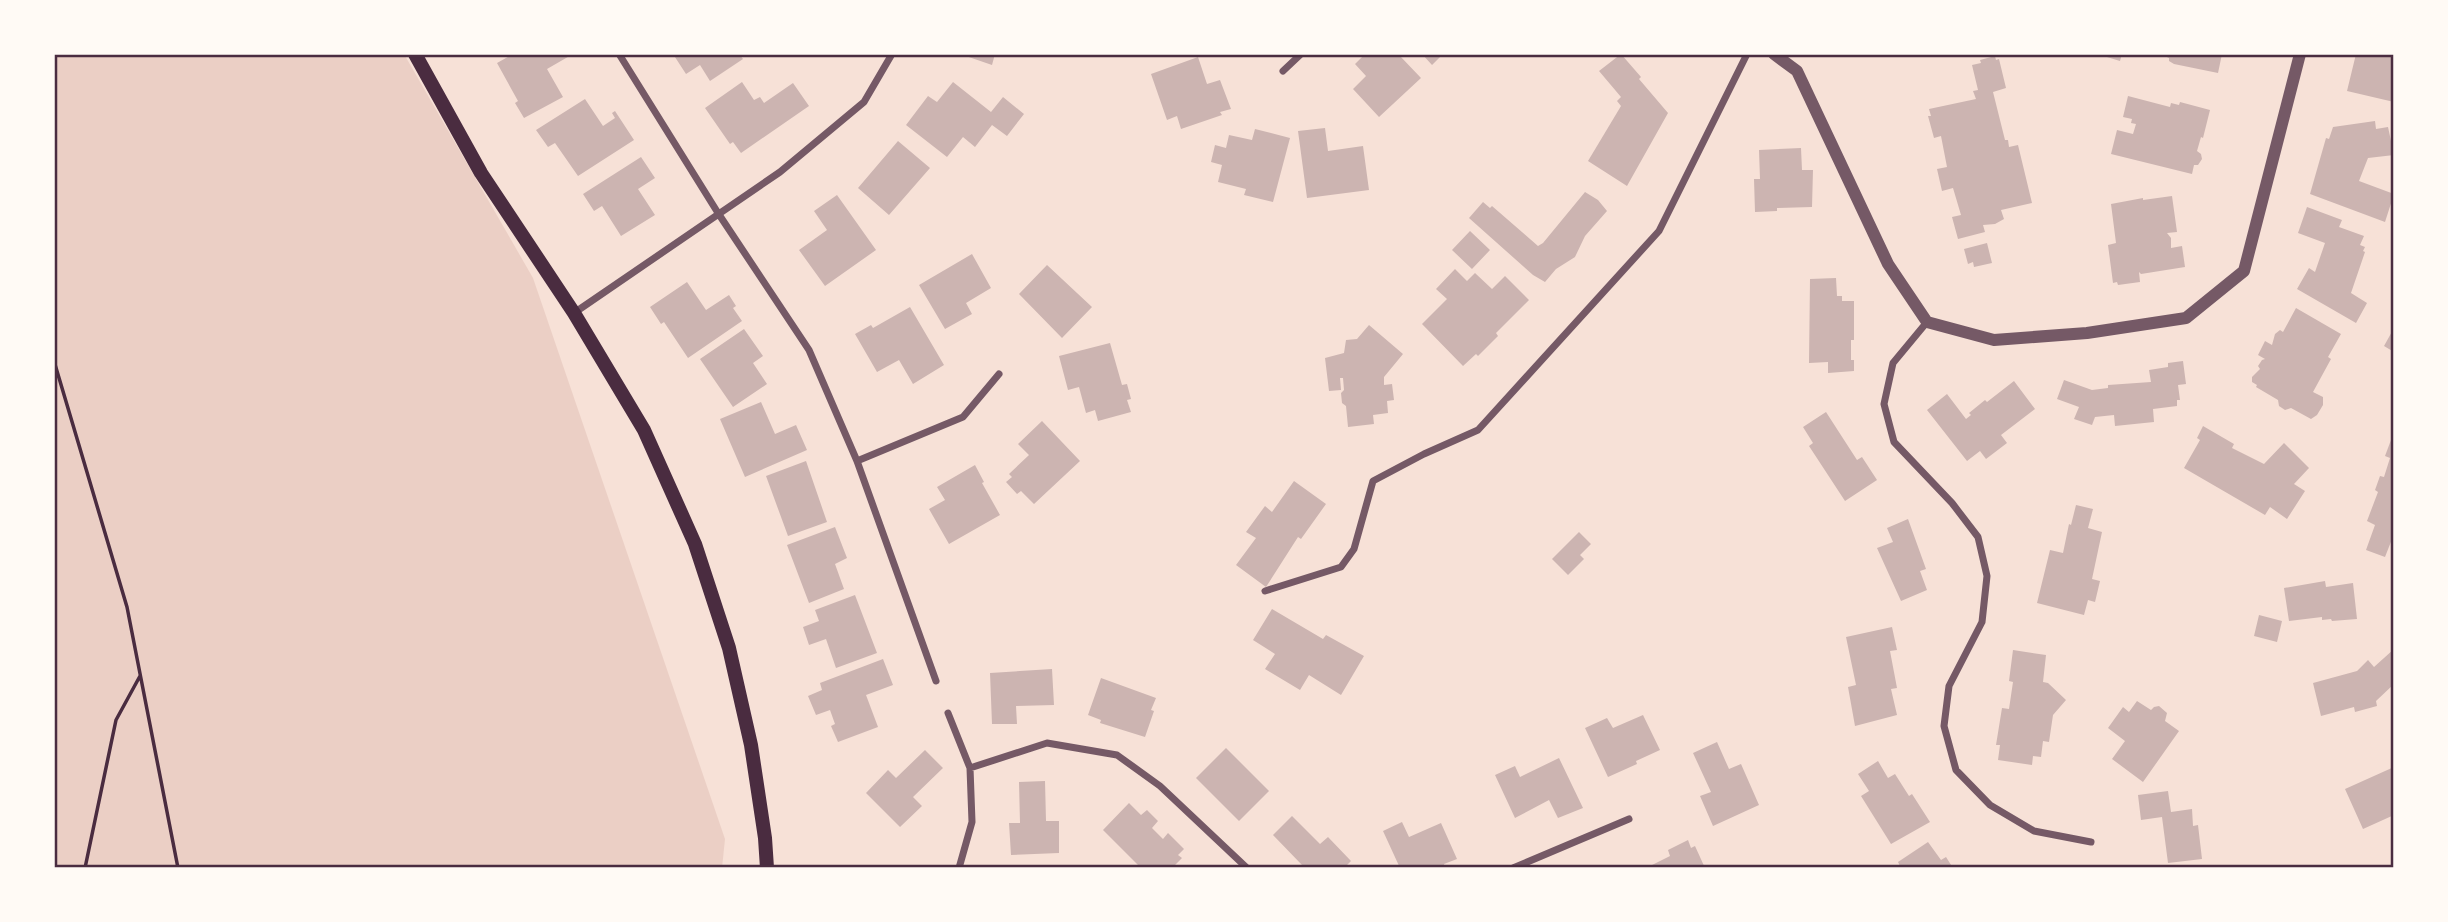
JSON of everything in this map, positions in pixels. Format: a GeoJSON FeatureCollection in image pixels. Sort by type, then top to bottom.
{"type":"FeatureCollection","features":[{"type":"Feature","properties":{"kind":"main road"},"geometry":{"type":"LineString","coordinates":[[415,54],[481,173],[574,313],[644,429],[695,544],[735,672],[751,744],[767,868]]}},
{"type":"Feature","properties":{"kind":"street"},"geometry":{"type":"LineString","coordinates":[[620,54],[718,213],[809,350],[857,461],[936,681]]}},
{"type":"Feature","properties":{"kind":"street"},"geometry":{"type":"LineString","coordinates":[[574,313],[780,172],[864,102],[892,54]]}},
{"type":"Feature","properties":{"kind":"street"},"geometry":{"type":"LineString","coordinates":[[1283,71],[1301,54]]}},
{"type":"Feature","properties":{"kind":"street"},"geometry":{"type":"LineString","coordinates":[[1265,592],[1341,567],[1354,549],[1373,481],[1478,430],[1659,231],[1747,54]]}},
{"type":"Feature","properties":{"kind":"street"},"geometry":{"type":"LineString","coordinates":[[1774,54],[1797,71],[1888,264],[1927,322],[1994,340],[2087,333],[2186,317],[2244,271],[2300,54]]}},
{"type":"Feature","properties":{"kind":"street"},"geometry":{"type":"LineString","coordinates":[[1927,322],[1893,363],[1884,404],[1895,442],[1952,503],[1978,537],[1987,576],[1982,622],[1950,686],[1944,726],[1956,770],[1990,804],[2034,831],[2091,842]]}},
{"type":"Feature","properties":{"kind":"street"},"geometry":{"type":"LineString","coordinates":[[857,461],[963,417],[999,374]]}},
{"type":"Feature","properties":{"kind":"street"},"geometry":{"type":"LineString","coordinates":[[948,713],[971,768],[972,822],[959,868]]}},
{"type":"Feature","properties":{"kind":"street"},"geometry":{"type":"LineString","coordinates":[[971,768],[1047,743],[1117,755],[1160,786],[1247,868]]}},
{"type":"Feature","properties":{"kind":"street"},"geometry":{"type":"LineString","coordinates":[[1513,868],[1629,819]]}},
{"type":"Feature","properties":{"kind":"path"},"geometry":{"type":"LineString","coordinates":[[54,361],[127,607],[178,868]]}},
{"type":"Feature","properties":{"kind":"path"},"geometry":{"type":"LineString","coordinates":[[85,868],[116,720],[140,676]]}},
{"type":"Feature","properties":{"kind":"shaded area"},"geometry":{"type":"Polygon","coordinates":[[[54,54],[404,54],[533,278],[725,839],[722,868],[54,868],[54,54]]]}},
{"type":"Feature","properties":{"kind":"building"},"geometry":{"type":"Polygon","coordinates":[[[513,54],[573,54],[547,69],[563,97],[524,118],[515,103],[518,101],[497,63],[513,54]]]}},
{"type":"Feature","properties":{"kind":"building"},"geometry":{"type":"Polygon","coordinates":[[[673,54],[739,54],[743,59],[710,81],[700,65],[686,74],[673,54]]]}},
{"type":"Feature","properties":{"kind":"building"},"geometry":{"type":"Polygon","coordinates":[[[960,54],[995,54],[992,65],[960,54]]]}},
{"type":"Feature","properties":{"kind":"building"},"geometry":{"type":"Polygon","coordinates":[[[1365,54],[1401,54],[1421,78],[1379,117],[1353,89],[1366,76],[1355,64],[1365,54]]]}},
{"type":"Feature","properties":{"kind":"building"},"geometry":{"type":"Polygon","coordinates":[[[1422,54],[1443,54],[1432,65],[1422,54]]]}},
{"type":"Feature","properties":{"kind":"building"},"geometry":{"type":"Polygon","coordinates":[[[1621,54],[1668,113],[1627,186],[1588,161],[1621,106],[1617,101],[1621,97],[1599,71],[1621,54]]]}},
{"type":"Feature","properties":{"kind":"building"},"geometry":{"type":"Polygon","coordinates":[[[2097,54],[2122,54],[2120,61],[2097,54]]]}},
{"type":"Feature","properties":{"kind":"building"},"geometry":{"type":"Polygon","coordinates":[[[2160,54],[2222,54],[2218,73],[2174,64],[2160,54]]]}},
{"type":"Feature","properties":{"kind":"building"},"geometry":{"type":"Polygon","coordinates":[[[2356,54],[2394,54],[2394,102],[2347,91],[2356,54]]]}},
{"type":"Feature","properties":{"kind":"building"},"geometry":{"type":"Polygon","coordinates":[[[1995,56],[1996,60],[1999,59],[2006,88],[1993,92],[2005,140],[2008,140],[2009,147],[2018,145],[2032,203],[2001,210],[2004,219],[1995,224],[1983,225],[1985,232],[1958,239],[1952,217],[1961,215],[1953,188],[1942,191],[1937,169],[1947,167],[1941,136],[1934,138],[1928,116],[1931,116],[1929,109],[1976,99],[1973,91],[1978,90],[1972,65],[1995,56]]]}},
{"type":"Feature","properties":{"kind":"building"},"geometry":{"type":"Polygon","coordinates":[[[1198,57],[1207,84],[1220,80],[1231,109],[1220,112],[1222,115],[1181,129],[1177,116],[1167,120],[1151,74],[1198,57]]]}},
{"type":"Feature","properties":{"kind":"building"},"geometry":{"type":"Polygon","coordinates":[[[742,82],[754,100],[760,97],[764,103],[793,83],[809,106],[741,153],[733,142],[730,144],[705,108],[742,82]]]}},
{"type":"Feature","properties":{"kind":"building"},"geometry":{"type":"Polygon","coordinates":[[[953,82],[991,112],[1003,97],[1024,114],[1007,136],[992,125],[975,147],[963,137],[947,157],[906,125],[928,96],[937,102],[953,82]]]}},
{"type":"Feature","properties":{"kind":"building"},"geometry":{"type":"Polygon","coordinates":[[[2128,96],[2170,107],[2171,103],[2179,105],[2180,102],[2210,110],[2197,151],[2202,159],[2198,165],[2194,165],[2192,174],[2111,154],[2117,130],[2133,134],[2136,124],[2131,123],[2132,119],[2123,117],[2128,96]]]}},
{"type":"Feature","properties":{"kind":"building"},"geometry":{"type":"Polygon","coordinates":[[[585,99],[603,126],[615,118],[612,113],[615,111],[634,140],[578,176],[555,143],[548,147],[536,130],[585,99]]]}},
{"type":"Feature","properties":{"kind":"building"},"geometry":{"type":"Polygon","coordinates":[[[2375,121],[2376,129],[2388,127],[2394,155],[2368,158],[2359,181],[2394,194],[2385,222],[2310,194],[2326,138],[2329,139],[2333,127],[2375,121]]]}},
{"type":"Feature","properties":{"kind":"building"},"geometry":{"type":"Polygon","coordinates":[[[1325,128],[1328,151],[1363,146],[1369,190],[1307,198],[1298,131],[1325,128]]]}},
{"type":"Feature","properties":{"kind":"building"},"geometry":{"type":"Polygon","coordinates":[[[1255,129],[1290,138],[1273,202],[1244,195],[1246,189],[1218,182],[1222,165],[1211,162],[1215,145],[1226,148],[1229,135],[1252,140],[1255,129]]]}},
{"type":"Feature","properties":{"kind":"building"},"geometry":{"type":"Polygon","coordinates":[[[898,141],[930,168],[889,215],[858,188],[898,141]]]}},
{"type":"Feature","properties":{"kind":"building"},"geometry":{"type":"Polygon","coordinates":[[[1801,148],[1802,170],[1813,170],[1812,207],[1755,212],[1754,179],[1760,179],[1759,150],[1801,148]]]}},
{"type":"Feature","properties":{"kind":"building"},"geometry":{"type":"Polygon","coordinates":[[[641,157],[655,178],[638,189],[655,215],[621,236],[602,206],[594,211],[583,194],[641,157]]]}},
{"type":"Feature","properties":{"kind":"building"},"geometry":{"type":"Polygon","coordinates":[[[1585,192],[1598,200],[1607,211],[1585,236],[1575,257],[1556,269],[1545,282],[1533,275],[1469,218],[1483,202],[1490,208],[1492,206],[1538,246],[1585,192]]]}},
{"type":"Feature","properties":{"kind":"building"},"geometry":{"type":"Polygon","coordinates":[[[837,195],[876,250],[825,286],[799,250],[827,230],[814,211],[837,195]]]}},
{"type":"Feature","properties":{"kind":"building"},"geometry":{"type":"Polygon","coordinates":[[[2172,196],[2177,232],[2167,233],[2171,238],[2171,248],[2182,246],[2185,267],[2141,274],[2139,272],[2140,282],[2118,285],[2117,282],[2113,283],[2108,245],[2116,243],[2111,204],[2172,196]]]}},
{"type":"Feature","properties":{"kind":"building"},"geometry":{"type":"Polygon","coordinates":[[[2307,207],[2342,220],[2339,227],[2364,236],[2360,245],[2365,247],[2365,252],[2351,293],[2367,303],[2356,323],[2297,289],[2309,268],[2315,272],[2325,243],[2298,233],[2307,207]]]}},
{"type":"Feature","properties":{"kind":"building"},"geometry":{"type":"Polygon","coordinates":[[[1470,231],[1490,250],[1472,269],[1452,250],[1470,231]]]}},
{"type":"Feature","properties":{"kind":"building"},"geometry":{"type":"Polygon","coordinates":[[[1987,243],[1992,263],[1974,267],[1973,262],[1968,264],[1964,249],[1987,243]]]}},
{"type":"Feature","properties":{"kind":"building"},"geometry":{"type":"Polygon","coordinates":[[[972,254],[991,288],[966,303],[972,314],[945,329],[919,285],[972,254]]]}},
{"type":"Feature","properties":{"kind":"building"},"geometry":{"type":"Polygon","coordinates":[[[1047,265],[1092,307],[1062,338],[1019,294],[1047,265]]]}},
{"type":"Feature","properties":{"kind":"building"},"geometry":{"type":"Polygon","coordinates":[[[1455,269],[1467,281],[1475,273],[1492,289],[1505,276],[1529,300],[1496,333],[1498,336],[1478,356],[1476,354],[1463,366],[1422,324],[1447,299],[1436,289],[1455,269]]]}},
{"type":"Feature","properties":{"kind":"building"},"geometry":{"type":"Polygon","coordinates":[[[1836,278],[1837,296],[1842,296],[1842,301],[1854,301],[1851,360],[1854,360],[1854,371],[1828,373],[1828,362],[1809,363],[1810,279],[1836,278]]]}},
{"type":"Feature","properties":{"kind":"building"},"geometry":{"type":"Polygon","coordinates":[[[687,282],[706,310],[729,295],[736,306],[733,308],[742,321],[688,358],[664,322],[661,324],[650,307],[687,282]]]}},
{"type":"Feature","properties":{"kind":"building"},"geometry":{"type":"Polygon","coordinates":[[[910,307],[944,365],[913,384],[899,360],[877,372],[855,334],[871,325],[873,328],[910,307]]]}},
{"type":"Feature","properties":{"kind":"building"},"geometry":{"type":"Polygon","coordinates":[[[2296,308],[2341,334],[2313,392],[2323,397],[2323,405],[2311,419],[2291,408],[2285,410],[2279,406],[2278,400],[2252,382],[2252,377],[2260,369],[2258,366],[2265,359],[2258,355],[2265,341],[2272,345],[2275,334],[2280,330],[2283,332],[2296,308]]]}},
{"type":"Feature","properties":{"kind":"building"},"geometry":{"type":"Polygon","coordinates":[[[1369,325],[1403,354],[1384,377],[1384,385],[1392,384],[1394,400],[1387,401],[1388,413],[1373,415],[1374,424],[1348,427],[1346,406],[1342,403],[1343,378],[1340,378],[1341,390],[1329,391],[1325,358],[1344,353],[1346,340],[1357,339],[1369,325]]]}},
{"type":"Feature","properties":{"kind":"building"},"geometry":{"type":"Polygon","coordinates":[[[2394,328],[2394,352],[2384,346],[2394,328]]]}},
{"type":"Feature","properties":{"kind":"building"},"geometry":{"type":"Polygon","coordinates":[[[744,329],[763,356],[753,363],[767,384],[733,407],[700,359],[744,329]]]}},
{"type":"Feature","properties":{"kind":"building"},"geometry":{"type":"Polygon","coordinates":[[[1110,343],[1122,385],[1127,384],[1131,399],[1127,400],[1131,412],[1098,421],[1095,410],[1086,413],[1079,387],[1068,390],[1059,356],[1110,343]]]}},
{"type":"Feature","properties":{"kind":"building"},"geometry":{"type":"Polygon","coordinates":[[[2183,361],[2186,384],[2178,385],[2180,400],[2177,400],[2177,406],[2153,409],[2154,422],[2115,426],[2114,415],[2095,417],[2092,425],[2074,419],[2079,407],[2057,399],[2064,380],[2092,390],[2108,388],[2108,385],[2151,382],[2149,370],[2183,361]]]}},
{"type":"Feature","properties":{"kind":"building"},"geometry":{"type":"Polygon","coordinates":[[[2014,381],[2035,409],[2001,435],[2007,443],[1986,459],[1980,451],[1967,461],[1927,410],[1947,394],[1966,419],[1971,415],[1969,413],[1985,400],[1987,402],[2014,381]]]}},
{"type":"Feature","properties":{"kind":"building"},"geometry":{"type":"Polygon","coordinates":[[[761,402],[775,434],[796,425],[807,450],[745,477],[720,419],[761,402]]]}},
{"type":"Feature","properties":{"kind":"building"},"geometry":{"type":"Polygon","coordinates":[[[1826,412],[1857,460],[1862,457],[1877,480],[1845,501],[1809,446],[1813,443],[1803,427],[1826,412]]]}},
{"type":"Feature","properties":{"kind":"building"},"geometry":{"type":"Polygon","coordinates":[[[1042,421],[1080,461],[1034,504],[1021,491],[1017,494],[1006,482],[1012,477],[1009,474],[1029,455],[1018,444],[1042,421]]]}},
{"type":"Feature","properties":{"kind":"building"},"geometry":{"type":"Polygon","coordinates":[[[2203,426],[2234,444],[2232,448],[2264,464],[2284,443],[2309,468],[2294,484],[2305,491],[2287,519],[2270,507],[2265,515],[2184,468],[2200,440],[2197,438],[2203,426]]]}},
{"type":"Feature","properties":{"kind":"building"},"geometry":{"type":"Polygon","coordinates":[[[2394,432],[2394,534],[2385,557],[2366,550],[2375,525],[2367,521],[2378,492],[2375,490],[2380,476],[2384,477],[2390,458],[2385,456],[2394,432]]]}},
{"type":"Feature","properties":{"kind":"building"},"geometry":{"type":"Polygon","coordinates":[[[806,461],[827,522],[788,536],[766,476],[806,461]]]}},
{"type":"Feature","properties":{"kind":"building"},"geometry":{"type":"Polygon","coordinates":[[[975,465],[1000,515],[949,544],[929,509],[945,500],[937,487],[975,465]]]}},
{"type":"Feature","properties":{"kind":"building"},"geometry":{"type":"Polygon","coordinates":[[[1294,481],[1326,504],[1301,539],[1298,537],[1266,587],[1236,565],[1256,538],[1246,532],[1265,506],[1272,512],[1294,481]]]}},
{"type":"Feature","properties":{"kind":"building"},"geometry":{"type":"Polygon","coordinates":[[[2076,505],[2093,509],[2088,528],[2102,532],[2092,579],[2100,581],[2095,602],[2088,600],[2084,615],[2037,603],[2050,550],[2063,553],[2076,505]]]}},
{"type":"Feature","properties":{"kind":"building"},"geometry":{"type":"Polygon","coordinates":[[[1908,519],[1926,569],[1920,571],[1927,590],[1901,601],[1877,548],[1893,542],[1887,528],[1908,519]]]}},
{"type":"Feature","properties":{"kind":"building"},"geometry":{"type":"Polygon","coordinates":[[[835,527],[847,558],[835,564],[844,589],[809,603],[787,545],[835,527]]]}},
{"type":"Feature","properties":{"kind":"building"},"geometry":{"type":"Polygon","coordinates":[[[1579,532],[1591,544],[1580,555],[1584,559],[1568,575],[1552,559],[1579,532]]]}},
{"type":"Feature","properties":{"kind":"building"},"geometry":{"type":"Polygon","coordinates":[[[2325,581],[2326,587],[2353,583],[2357,619],[2332,621],[2322,620],[2322,617],[2289,621],[2284,588],[2325,581]]]}},
{"type":"Feature","properties":{"kind":"building"},"geometry":{"type":"Polygon","coordinates":[[[855,595],[877,653],[836,668],[826,639],[809,645],[803,627],[819,621],[815,610],[855,595]]]}},
{"type":"Feature","properties":{"kind":"building"},"geometry":{"type":"Polygon","coordinates":[[[1272,609],[1323,639],[1326,635],[1364,656],[1341,695],[1309,675],[1300,690],[1265,669],[1275,654],[1253,640],[1272,609]]]}},
{"type":"Feature","properties":{"kind":"building"},"geometry":{"type":"Polygon","coordinates":[[[2259,615],[2282,621],[2277,642],[2254,636],[2259,615]]]}},
{"type":"Feature","properties":{"kind":"building"},"geometry":{"type":"Polygon","coordinates":[[[1892,627],[1897,650],[1890,651],[1897,688],[1891,689],[1897,715],[1855,726],[1848,687],[1856,685],[1846,637],[1892,627]]]}},
{"type":"Feature","properties":{"kind":"building"},"geometry":{"type":"Polygon","coordinates":[[[2394,649],[2394,684],[2376,701],[2377,706],[2355,712],[2354,707],[2321,716],[2313,683],[2357,671],[2368,660],[2374,667],[2394,649]]]}},
{"type":"Feature","properties":{"kind":"building"},"geometry":{"type":"Polygon","coordinates":[[[2013,650],[2046,655],[2043,682],[2048,683],[2066,700],[2053,715],[2049,742],[2043,741],[2041,757],[2033,756],[2032,765],[1998,760],[2000,745],[1996,745],[2002,708],[2009,709],[2013,682],[2009,681],[2013,650]]]}},
{"type":"Feature","properties":{"kind":"building"},"geometry":{"type":"Polygon","coordinates":[[[883,659],[893,685],[866,695],[878,727],[838,742],[831,726],[835,724],[830,710],[816,715],[808,696],[822,690],[820,683],[883,659]]]}},
{"type":"Feature","properties":{"kind":"building"},"geometry":{"type":"Polygon","coordinates":[[[1052,669],[1054,705],[1016,706],[1017,724],[992,724],[990,673],[1052,669]]]}},
{"type":"Feature","properties":{"kind":"building"},"geometry":{"type":"Polygon","coordinates":[[[1101,678],[1156,698],[1145,737],[1100,723],[1101,720],[1088,715],[1101,678]]]}},
{"type":"Feature","properties":{"kind":"building"},"geometry":{"type":"Polygon","coordinates":[[[2137,701],[2151,710],[2159,706],[2167,713],[2165,721],[2179,731],[2143,782],[2112,759],[2125,741],[2108,728],[2123,707],[2129,712],[2137,701]]]}},
{"type":"Feature","properties":{"kind":"building"},"geometry":{"type":"Polygon","coordinates":[[[1643,715],[1660,750],[1608,777],[1585,728],[1607,718],[1613,728],[1643,715]]]}},
{"type":"Feature","properties":{"kind":"building"},"geometry":{"type":"Polygon","coordinates":[[[1717,742],[1729,769],[1741,764],[1759,805],[1713,826],[1700,796],[1711,792],[1693,753],[1717,742]]]}},
{"type":"Feature","properties":{"kind":"building"},"geometry":{"type":"Polygon","coordinates":[[[1226,748],[1269,791],[1239,821],[1196,778],[1226,748]]]}},
{"type":"Feature","properties":{"kind":"building"},"geometry":{"type":"Polygon","coordinates":[[[925,750],[943,768],[913,797],[922,806],[900,827],[866,793],[888,770],[896,778],[925,750]]]}},
{"type":"Feature","properties":{"kind":"building"},"geometry":{"type":"Polygon","coordinates":[[[1559,758],[1583,808],[1558,818],[1549,800],[1515,818],[1495,775],[1515,766],[1520,777],[1559,758]]]}},
{"type":"Feature","properties":{"kind":"building"},"geometry":{"type":"Polygon","coordinates":[[[1878,761],[1888,778],[1895,774],[1930,822],[1891,844],[1861,796],[1869,791],[1858,774],[1878,761]]]}},
{"type":"Feature","properties":{"kind":"building"},"geometry":{"type":"Polygon","coordinates":[[[2394,767],[2394,815],[2363,829],[2345,789],[2394,767]]]}},
{"type":"Feature","properties":{"kind":"building"},"geometry":{"type":"Polygon","coordinates":[[[1045,781],[1046,821],[1059,821],[1059,853],[1011,855],[1009,823],[1020,823],[1019,782],[1045,781]]]}},
{"type":"Feature","properties":{"kind":"building"},"geometry":{"type":"Polygon","coordinates":[[[2168,791],[2171,812],[2192,809],[2193,826],[2198,825],[2202,859],[2168,863],[2162,817],[2141,820],[2138,795],[2168,791]]]}},
{"type":"Feature","properties":{"kind":"building"},"geometry":{"type":"Polygon","coordinates":[[[1129,803],[1141,815],[1147,810],[1158,821],[1152,828],[1163,839],[1168,833],[1184,849],[1178,855],[1182,858],[1172,868],[1141,868],[1103,830],[1129,803]]]}},
{"type":"Feature","properties":{"kind":"building"},"geometry":{"type":"Polygon","coordinates":[[[1292,816],[1320,844],[1328,837],[1351,861],[1344,868],[1299,868],[1302,865],[1273,835],[1292,816]]]}},
{"type":"Feature","properties":{"kind":"building"},"geometry":{"type":"Polygon","coordinates":[[[1402,822],[1409,837],[1441,823],[1457,859],[1444,864],[1445,868],[1400,868],[1383,831],[1402,822]]]}},
{"type":"Feature","properties":{"kind":"building"},"geometry":{"type":"Polygon","coordinates":[[[1688,840],[1691,848],[1695,846],[1705,868],[1646,868],[1670,856],[1668,850],[1688,840]]]}},
{"type":"Feature","properties":{"kind":"building"},"geometry":{"type":"Polygon","coordinates":[[[1928,842],[1941,860],[1946,857],[1953,868],[1901,868],[1898,862],[1928,842]]]}}]}
